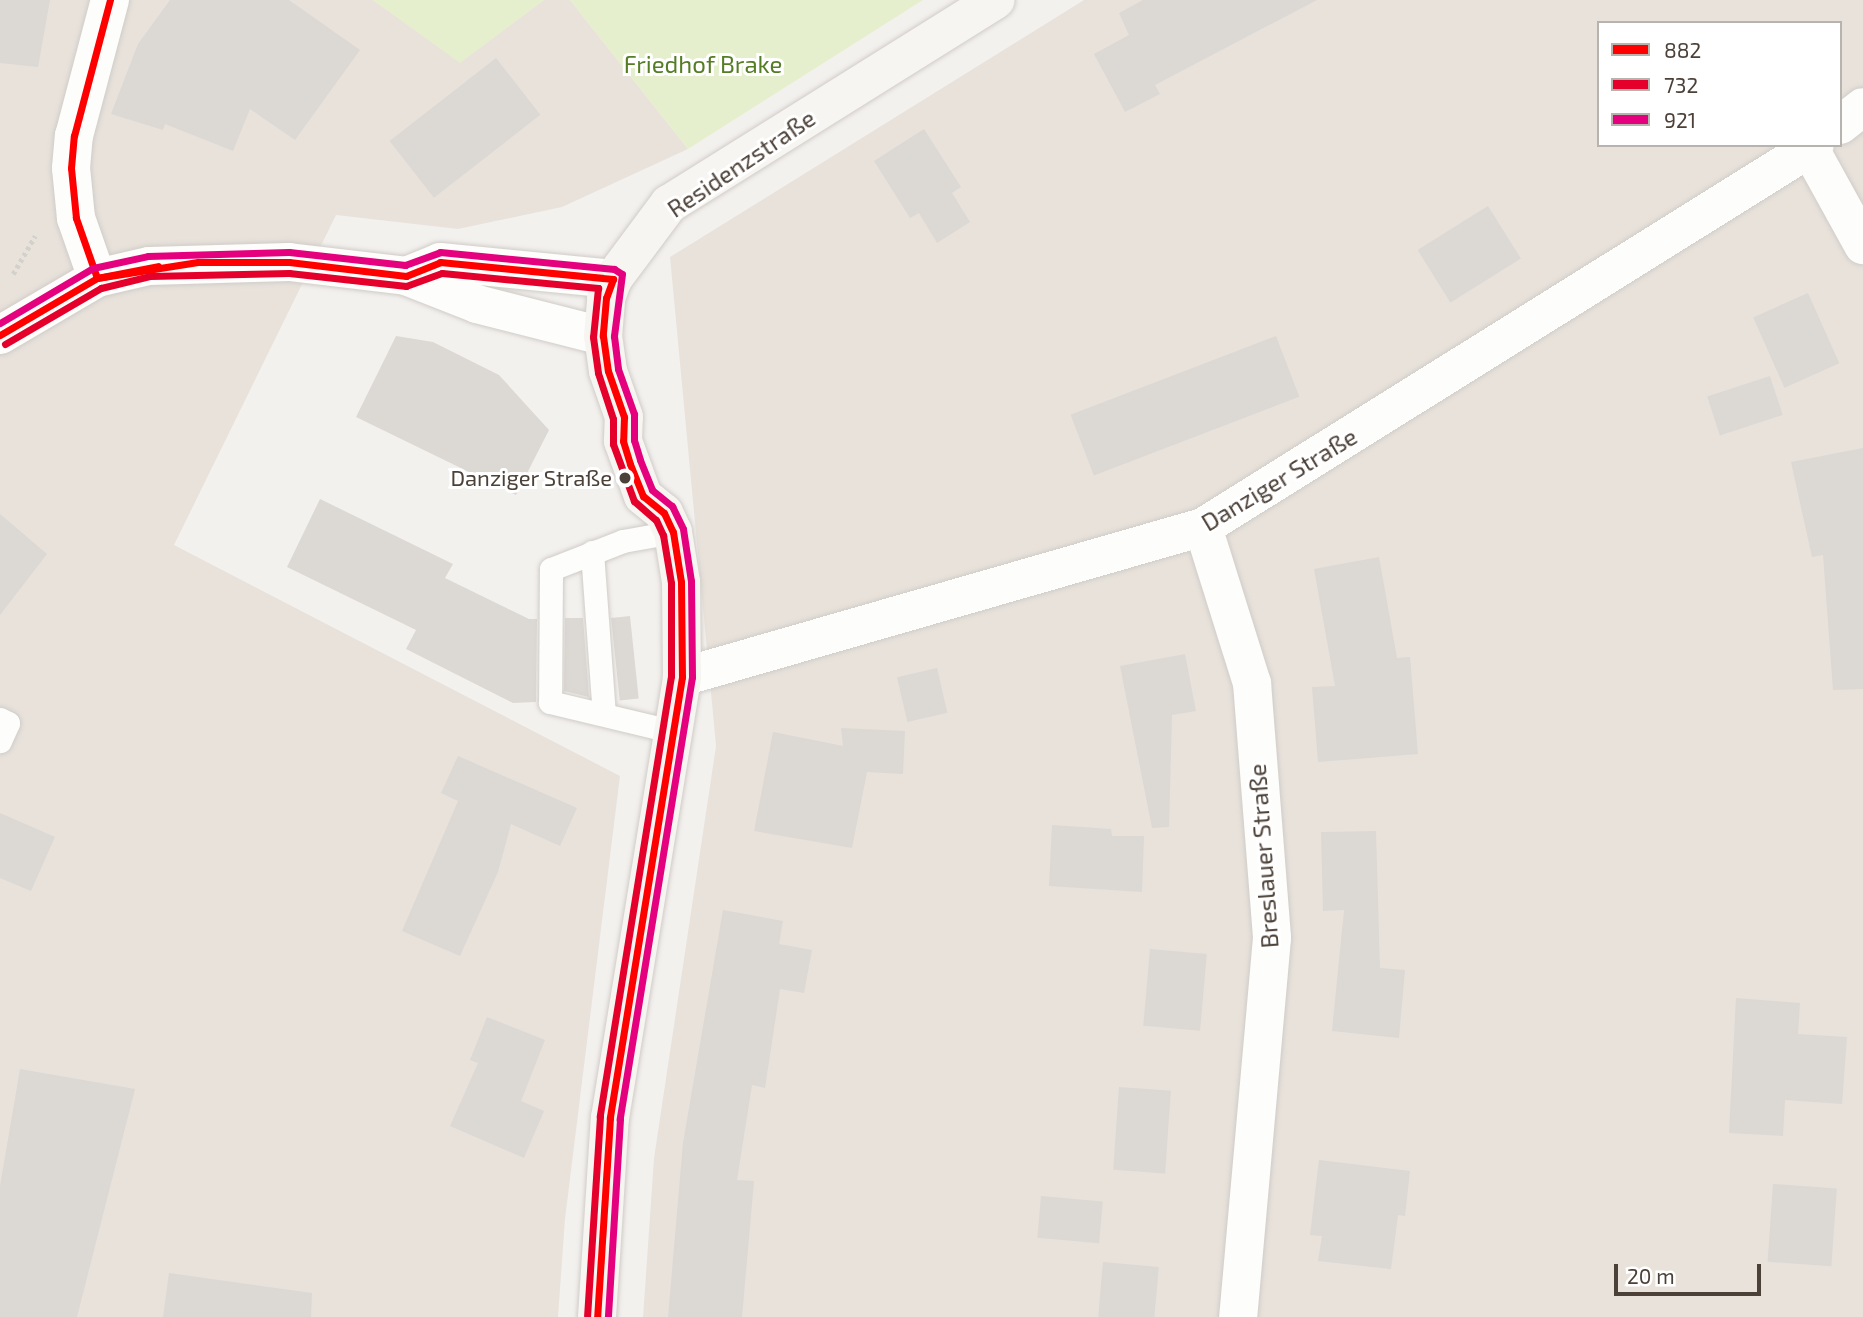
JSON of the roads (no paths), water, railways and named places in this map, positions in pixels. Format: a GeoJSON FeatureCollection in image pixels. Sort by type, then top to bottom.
{"type":"FeatureCollection","features":[{"type":"Feature","properties":{"kind":"main road","name":"Residenzstraße"},"geometry":{"type":"LineString","coordinates":[[613,279],[669,204],[996,0]]}},
{"type":"Feature","properties":{"kind":"main road"},"geometry":{"type":"LineString","coordinates":[[597,1317],[610,1118],[682,677],[681,583],[668,522],[643,496],[623,441],[624,417],[608,371],[603,336],[606,298],[613,279]]}},
{"type":"Feature","properties":{"kind":"street"},"geometry":{"type":"LineString","coordinates":[[97,278],[76,218],[71,168],[74,136],[110,0]]}},
{"type":"Feature","properties":{"kind":"street"},"geometry":{"type":"LineString","coordinates":[[1842,123],[1863,107]]}},
{"type":"Feature","properties":{"kind":"street"},"geometry":{"type":"LineString","coordinates":[[1813,147],[1863,246]]}},
{"type":"Feature","properties":{"kind":"street","name":"Danziger Straße"},"geometry":{"type":"LineString","coordinates":[[682,677],[1203,527],[1813,147]]}},
{"type":"Feature","properties":{"kind":"street"},"geometry":{"type":"LineString","coordinates":[[0,335],[97,278],[198,262],[289,262],[405,276],[465,300],[603,336]]}},
{"type":"Feature","properties":{"kind":"street"},"geometry":{"type":"LineString","coordinates":[[405,276],[440,262],[613,279]]}},
{"type":"Feature","properties":{"kind":"street","name":"Breslauer Straße"},"geometry":{"type":"LineString","coordinates":[[1203,527],[1251,683],[1272,938],[1238,1317]]}},
{"type":"Feature","properties":{"kind":"lane"},"geometry":{"type":"LineString","coordinates":[[668,522],[551,569],[550,702],[675,732]]}},
{"type":"Feature","properties":{"kind":"lane"},"geometry":{"type":"LineString","coordinates":[[592,552],[604,714]]}},
{"type":"Feature","properties":{"kind":"lane"},"geometry":{"type":"LineString","coordinates":[[0,719],[8,723],[0,741]]}},
{"type":"Feature","properties":{"kind":"place","name":"Danziger Straße"},"geometry":{"type":"Point","coordinates":[625,478]}},
{"type":"Feature","properties":{"kind":"park label","name":"Friedhof Brake"},"geometry":{"type":"Point","coordinates":[703,64]}}]}
